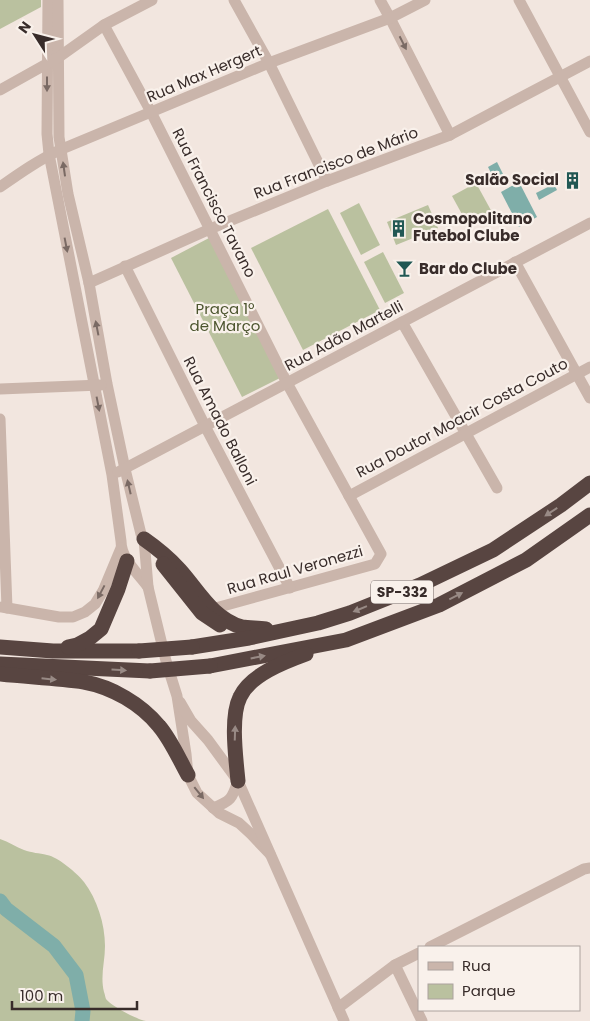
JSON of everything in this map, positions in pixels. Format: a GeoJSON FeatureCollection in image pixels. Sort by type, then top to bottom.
{"type":"FeatureCollection","features":[{"type":"Feature","properties":{"kind":"highway","name":"SP-332"},"geometry":{"type":"LineString","coordinates":[[0,647],[53,651],[139,651],[192,647],[318,624],[420,585],[493,550],[590,484]]}},
{"type":"Feature","properties":{"kind":"highway","name":"SP-332"},"geometry":{"type":"LineString","coordinates":[[0,664],[150,671],[210,666],[346,640],[439,605],[526,560],[590,515]]}},
{"type":"Feature","properties":{"kind":"highway"},"geometry":{"type":"LineString","coordinates":[[143,541],[164,554],[180,569],[212,609],[228,621],[254,628],[292,629]]}},
{"type":"Feature","properties":{"kind":"highway"},"geometry":{"type":"LineString","coordinates":[[143,541],[202,613],[218,624],[249,638]]}},
{"type":"Feature","properties":{"kind":"highway"},"geometry":{"type":"LineString","coordinates":[[53,651],[77,645],[101,629],[118,589],[123,550]]}},
{"type":"Feature","properties":{"kind":"highway"},"geometry":{"type":"LineString","coordinates":[[238,781],[234,748],[235,715],[240,697],[253,680],[296,658],[346,640]]}},
{"type":"Feature","properties":{"kind":"highway"},"geometry":{"type":"LineString","coordinates":[[0,674],[85,682],[128,698],[145,710],[160,726],[188,775]]}},
{"type":"Feature","properties":{"kind":"street"},"geometry":{"type":"LineString","coordinates":[[48,0],[47,134],[55,190],[95,386],[112,476],[123,550],[148,586]]}},
{"type":"Feature","properties":{"kind":"street"},"geometry":{"type":"LineString","coordinates":[[58,0],[59,137],[68,194],[88,283],[125,469],[143,541],[148,586],[166,661],[177,696],[188,775],[197,792],[213,808],[239,823],[270,854]]}},
{"type":"Feature","properties":{"kind":"street"},"geometry":{"type":"LineString","coordinates":[[0,90],[59,57],[104,25],[152,0]]}},
{"type":"Feature","properties":{"kind":"street"},"geometry":{"type":"LineString","coordinates":[[234,0],[270,63],[327,181]]}},
{"type":"Feature","properties":{"kind":"street"},"geometry":{"type":"LineString","coordinates":[[380,0],[450,135]]}},
{"type":"Feature","properties":{"kind":"street","name":"Rua Max Hergert"},"geometry":{"type":"LineString","coordinates":[[0,187],[49,154],[62,148],[270,63],[390,18],[426,0]]}},
{"type":"Feature","properties":{"kind":"street"},"geometry":{"type":"LineString","coordinates":[[519,0],[590,132]]}},
{"type":"Feature","properties":{"kind":"street","name":"Rua Francisco Tavano"},"geometry":{"type":"LineString","coordinates":[[104,25],[151,112],[287,383],[381,554]]}},
{"type":"Feature","properties":{"kind":"street","name":"Rua Francisco de Mário"},"geometry":{"type":"LineString","coordinates":[[88,283],[210,229],[327,181],[450,135],[590,61]]}},
{"type":"Feature","properties":{"kind":"street","name":"Rua Adão Martelli"},"geometry":{"type":"LineString","coordinates":[[112,476],[590,223]]}},
{"type":"Feature","properties":{"kind":"street"},"geometry":{"type":"LineString","coordinates":[[515,262],[590,398]]}},
{"type":"Feature","properties":{"kind":"street","name":"Rua Amado Balloni"},"geometry":{"type":"LineString","coordinates":[[125,266],[204,426],[290,588]]}},
{"type":"Feature","properties":{"kind":"street"},"geometry":{"type":"LineString","coordinates":[[402,322],[496,488]]}},
{"type":"Feature","properties":{"kind":"street","name":"Rua Doutor Moacir Costa Couto"},"geometry":{"type":"LineString","coordinates":[[349,496],[590,367]]}},
{"type":"Feature","properties":{"kind":"street"},"geometry":{"type":"LineString","coordinates":[[0,390],[107,384]]}},
{"type":"Feature","properties":{"kind":"street"},"geometry":{"type":"LineString","coordinates":[[0,418],[4,607],[59,617],[73,617],[85,612],[95,604],[102,592],[123,550],[128,534],[134,532],[143,541]]}},
{"type":"Feature","properties":{"kind":"street","name":"Rua Raul Veronezzi"},"geometry":{"type":"LineString","coordinates":[[212,609],[375,564],[381,554]]}},
{"type":"Feature","properties":{"kind":"street"},"geometry":{"type":"LineString","coordinates":[[177,696],[191,721],[238,781],[344,1021]]}},
{"type":"Feature","properties":{"kind":"street"},"geometry":{"type":"LineString","coordinates":[[213,808],[233,797],[238,781]]}},
{"type":"Feature","properties":{"kind":"street"},"geometry":{"type":"LineString","coordinates":[[432,946],[584,869],[590,868]]}},
{"type":"Feature","properties":{"kind":"street"},"geometry":{"type":"LineString","coordinates":[[338,1008],[395,965],[418,954]]}},
{"type":"Feature","properties":{"kind":"street"},"geometry":{"type":"LineString","coordinates":[[395,965],[422,1021]]}},
{"type":"Feature","properties":{"kind":"green space"},"geometry":{"type":"Polygon","coordinates":[[[0,0],[41,0],[41,7],[0,29],[0,0]]]}},
{"type":"Feature","properties":{"kind":"green space"},"geometry":{"type":"Polygon","coordinates":[[[476,183],[493,214],[469,227],[452,196],[476,183]]]}},
{"type":"Feature","properties":{"kind":"green space"},"geometry":{"type":"Polygon","coordinates":[[[359,203],[380,245],[361,255],[340,213],[359,203]]]}},
{"type":"Feature","properties":{"kind":"green space"},"geometry":{"type":"Polygon","coordinates":[[[428,205],[438,228],[396,245],[387,222],[428,205]]]}},
{"type":"Feature","properties":{"kind":"green space"},"geometry":{"type":"Polygon","coordinates":[[[328,209],[380,310],[303,350],[251,248],[328,209]]]}},
{"type":"Feature","properties":{"kind":"green space","name":"Praça 1º de Março"},"geometry":{"type":"Polygon","coordinates":[[[209,238],[280,378],[242,397],[171,258],[209,238]]]}},
{"type":"Feature","properties":{"kind":"green space"},"geometry":{"type":"Polygon","coordinates":[[[383,252],[404,293],[385,303],[364,262],[383,252]]]}},
{"type":"Feature","properties":{"kind":"green space"},"geometry":{"type":"Polygon","coordinates":[[[0,839],[30,852],[51,856],[62,862],[84,882],[96,904],[104,929],[105,946],[102,980],[106,999],[125,1012],[146,1021],[0,1021],[0,839]]]}},
{"type":"Feature","properties":{"kind":"water"},"geometry":{"type":"Polygon","coordinates":[[[497,162],[506,180],[497,185],[488,167],[497,162]]]}},
{"type":"Feature","properties":{"kind":"water"},"geometry":{"type":"Polygon","coordinates":[[[519,182],[537,217],[519,227],[501,192],[519,182]]]}},
{"type":"Feature","properties":{"kind":"water"},"geometry":{"type":"Polygon","coordinates":[[[554,184],[557,190],[539,200],[536,193],[554,184]]]}},
{"type":"Feature","properties":{"kind":"waterway"},"geometry":{"type":"LineString","coordinates":[[0,901],[6,909],[54,946],[76,975],[83,1011],[82,1021]]}},
{"type":"Feature","properties":{"kind":"place","name":"Salão Social"},"geometry":{"type":"Point","coordinates":[573,180]}},
{"type":"Feature","properties":{"kind":"place","name":"Cosmopolitano Futebol Clube"},"geometry":{"type":"Point","coordinates":[399,228]}},
{"type":"Feature","properties":{"kind":"place","name":"Bar do Clube"},"geometry":{"type":"Point","coordinates":[405,269]}}]}
